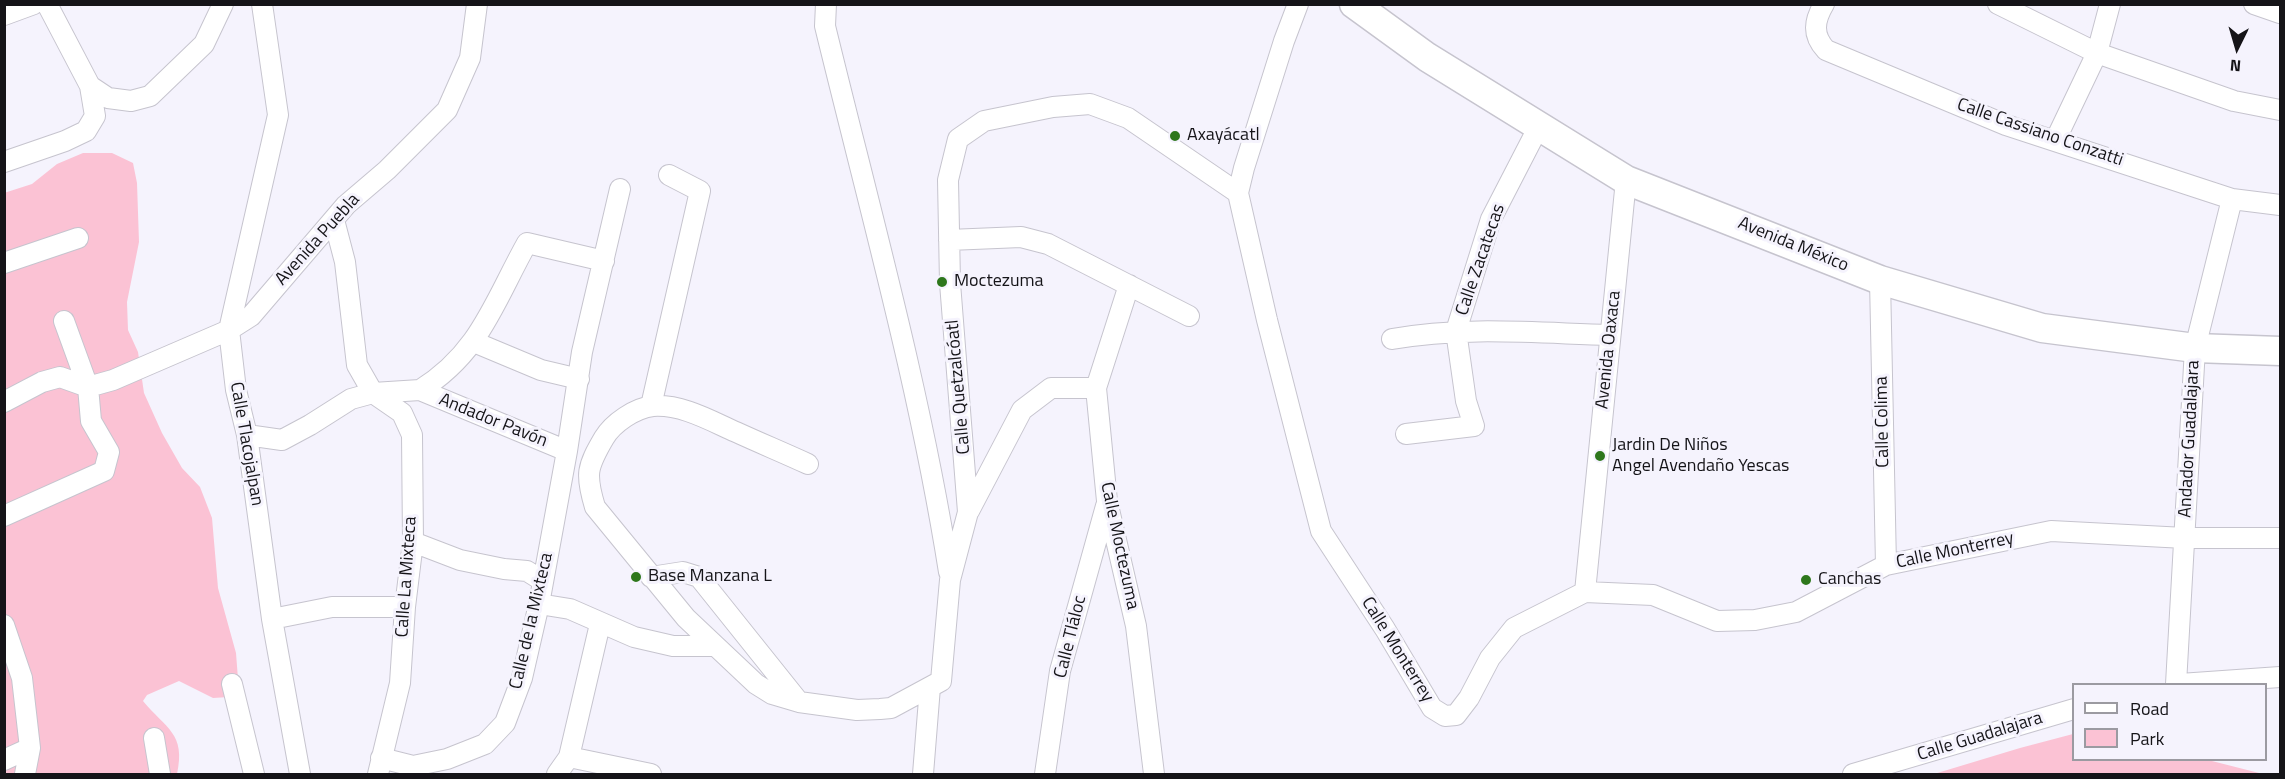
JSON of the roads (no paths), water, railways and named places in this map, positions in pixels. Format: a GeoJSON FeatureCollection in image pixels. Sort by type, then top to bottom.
{"type":"FeatureCollection","features":[{"type":"Feature","properties":{"kind":"street"},"geometry":{"type":"LineString","coordinates":[[4,15],[34,4]]}},
{"type":"Feature","properties":{"kind":"street"},"geometry":{"type":"LineString","coordinates":[[4,162],[65,141],[86,131],[95,116],[90,86],[47,4]]}},
{"type":"Feature","properties":{"kind":"street"},"geometry":{"type":"LineString","coordinates":[[90,86],[108,98],[131,102],[150,96],[204,44],[220,12],[204,4]]}},
{"type":"Feature","properties":{"kind":"street","name":"Calle Tlacojalpan"},"geometry":{"type":"LineString","coordinates":[[262,4],[278,115],[229,330],[236,390],[247,435],[272,619],[300,774]]}},
{"type":"Feature","properties":{"kind":"street","name":"Avenida Puebla"},"geometry":{"type":"LineString","coordinates":[[88,387],[113,380],[229,330],[251,316],[346,205],[447,110],[470,58],[477,4]]}},
{"type":"Feature","properties":{"kind":"street","name":"Calle Quetzalcóatl"},"geometry":{"type":"LineString","coordinates":[[826,4],[825,26],[910,375],[938,502],[950,580]]}},
{"type":"Feature","properties":{"kind":"street","name":"Calle Cassiano Conzatti"},"geometry":{"type":"LineString","coordinates":[[1824,4],[1817,16],[1815,31],[1819,42],[1826,50],[2006,125],[2232,199],[2280,205]]}},
{"type":"Feature","properties":{"kind":"street"},"geometry":{"type":"LineString","coordinates":[[1998,4],[2097,53],[2234,101],[2280,110]]}},
{"type":"Feature","properties":{"kind":"street"},"geometry":{"type":"LineString","coordinates":[[2055,141],[2097,53],[2110,4]]}},
{"type":"Feature","properties":{"kind":"street"},"geometry":{"type":"LineString","coordinates":[[2254,4],[2280,13]]}},
{"type":"Feature","properties":{"kind":"street"},"geometry":{"type":"LineString","coordinates":[[1238,193],[1295,5]]}},
{"type":"Feature","properties":{"kind":"street","name":"Avenida México"},"geometry":{"type":"LineString","coordinates":[[1367,8],[1427,57],[1626,180],[1880,280],[2042,328],[2195,348],[2280,351]]}},
{"type":"Feature","properties":{"kind":"street","name":"Calle Quetzalcóatl"},"geometry":{"type":"LineString","coordinates":[[950,580],[968,512],[950,283],[948,180],[958,140],[984,121],[1053,107],[1090,104],[1128,118],[1238,193]]}},
{"type":"Feature","properties":{"kind":"street","name":"Calle Zacatecas"},"geometry":{"type":"LineString","coordinates":[[1406,434],[1474,426],[1466,401],[1456,331],[1491,219],[1539,126]]}},
{"type":"Feature","properties":{"kind":"street"},"geometry":{"type":"LineString","coordinates":[[651,406],[700,190],[669,175]]}},
{"type":"Feature","properties":{"kind":"street","name":"Avenida Oaxaca"},"geometry":{"type":"LineString","coordinates":[[1585,592],[1626,180]]}},
{"type":"Feature","properties":{"kind":"street","name":"Calle de la Mixteca"},"geometry":{"type":"LineString","coordinates":[[380,766],[414,766],[447,759],[485,744],[505,723],[522,678],[539,603],[567,451],[582,352],[620,189]]}},
{"type":"Feature","properties":{"kind":"street","name":"Calle Monterrey"},"geometry":{"type":"LineString","coordinates":[[1238,193],[1267,320],[1321,531],[1385,629],[1432,708],[1445,716],[1456,715],[1469,698],[1490,658],[1514,628],[1585,592],[1653,595],[1717,621],[1755,620],[1796,612],[1886,565],[2052,531],[2185,538],[2280,538]]}},
{"type":"Feature","properties":{"kind":"street","name":"Andador Guadalajara"},"geometry":{"type":"LineString","coordinates":[[2178,683],[2195,348],[2232,199]]}},
{"type":"Feature","properties":{"kind":"street","name":"Calle La Mixteca"},"geometry":{"type":"LineString","coordinates":[[334,220],[345,262],[357,365],[373,393],[402,413],[412,435],[413,543],[405,607],[400,683],[380,766]]}},
{"type":"Feature","properties":{"kind":"street"},"geometry":{"type":"LineString","coordinates":[[949,240],[1021,237],[1048,244],[1189,316]]}},
{"type":"Feature","properties":{"kind":"street"},"geometry":{"type":"LineString","coordinates":[[4,263],[78,238]]}},
{"type":"Feature","properties":{"kind":"street"},"geometry":{"type":"LineString","coordinates":[[247,435],[282,440],[351,399],[373,393],[420,390],[438,379],[474,342],[527,243],[604,261]]}},
{"type":"Feature","properties":{"kind":"street","name":"Calle Colima"},"geometry":{"type":"LineString","coordinates":[[1880,280],[1886,565]]}},
{"type":"Feature","properties":{"kind":"street","name":"Calle Moctezuma"},"geometry":{"type":"LineString","coordinates":[[1129,285],[1096,388],[1107,501],[1136,626],[1154,774]]}},
{"type":"Feature","properties":{"kind":"street"},"geometry":{"type":"LineString","coordinates":[[4,516],[104,471],[109,452],[91,421],[88,387],[64,321]]}},
{"type":"Feature","properties":{"kind":"street"},"geometry":{"type":"LineString","coordinates":[[1392,339],[1425,333],[1456,331],[1610,335]]}},
{"type":"Feature","properties":{"kind":"street"},"geometry":{"type":"LineString","coordinates":[[474,342],[541,370],[579,379]]}},
{"type":"Feature","properties":{"kind":"street"},"geometry":{"type":"LineString","coordinates":[[4,402],[42,382],[60,377],[88,387]]}},
{"type":"Feature","properties":{"kind":"street"},"geometry":{"type":"LineString","coordinates":[[968,512],[1022,410],[1051,388],[1096,388]]}},
{"type":"Feature","properties":{"kind":"street","name":"Andador Pavón"},"geometry":{"type":"LineString","coordinates":[[420,390],[567,451]]}},
{"type":"Feature","properties":{"kind":"street"},"geometry":{"type":"LineString","coordinates":[[808,464],[696,414],[668,407],[651,406],[626,416],[607,433],[589,464],[589,486],[595,507],[651,577],[713,646],[756,684],[772,693],[799,702],[857,710],[891,708],[941,681],[950,580]]}},
{"type":"Feature","properties":{"kind":"street"},"geometry":{"type":"LineString","coordinates":[[560,489],[595,507]]}},
{"type":"Feature","properties":{"kind":"street","name":"Calle Tláloc"},"geometry":{"type":"LineString","coordinates":[[1045,774],[1060,670],[1107,501]]}},
{"type":"Feature","properties":{"kind":"street"},"geometry":{"type":"LineString","coordinates":[[413,543],[460,560],[527,571],[543,581]]}},
{"type":"Feature","properties":{"kind":"street"},"geometry":{"type":"LineString","coordinates":[[651,577],[683,572],[699,577],[799,702]]}},
{"type":"Feature","properties":{"kind":"street"},"geometry":{"type":"LineString","coordinates":[[539,603],[570,609],[634,637],[673,646],[713,646]]}},
{"type":"Feature","properties":{"kind":"street"},"geometry":{"type":"LineString","coordinates":[[272,619],[332,607],[405,607]]}},
{"type":"Feature","properties":{"kind":"street"},"geometry":{"type":"LineString","coordinates":[[557,774],[569,757],[600,624]]}},
{"type":"Feature","properties":{"kind":"street"},"geometry":{"type":"LineString","coordinates":[[4,625],[22,678],[30,748],[25,774]]}},
{"type":"Feature","properties":{"kind":"street"},"geometry":{"type":"LineString","coordinates":[[2193,683],[2280,677]]}},
{"type":"Feature","properties":{"kind":"street"},"geometry":{"type":"LineString","coordinates":[[232,684],[254,774]]}},
{"type":"Feature","properties":{"kind":"street"},"geometry":{"type":"LineString","coordinates":[[923,774],[930,687]]}},
{"type":"Feature","properties":{"kind":"street","name":"Calle Guadalajara"},"geometry":{"type":"LineString","coordinates":[[1853,774],[2072,709]]}},
{"type":"Feature","properties":{"kind":"street"},"geometry":{"type":"LineString","coordinates":[[154,738],[160,774]]}},
{"type":"Feature","properties":{"kind":"street"},"geometry":{"type":"LineString","coordinates":[[4,760],[30,748]]}},
{"type":"Feature","properties":{"kind":"street"},"geometry":{"type":"LineString","coordinates":[[569,757],[651,774]]}},
{"type":"Feature","properties":{"kind":"place","name":"Axayácatl"},"geometry":{"type":"Point","coordinates":[1175,136]}},
{"type":"Feature","properties":{"kind":"place","name":"Moctezuma"},"geometry":{"type":"Point","coordinates":[942,282]}},
{"type":"Feature","properties":{"kind":"place","name":"Jardin De Niños Angel Avendaño Yescas"},"geometry":{"type":"Point","coordinates":[1600,456]}},
{"type":"Feature","properties":{"kind":"place","name":"Base Manzana L"},"geometry":{"type":"Point","coordinates":[636,577]}},
{"type":"Feature","properties":{"kind":"place","name":"Canchas"},"geometry":{"type":"Point","coordinates":[1806,580]}}]}
